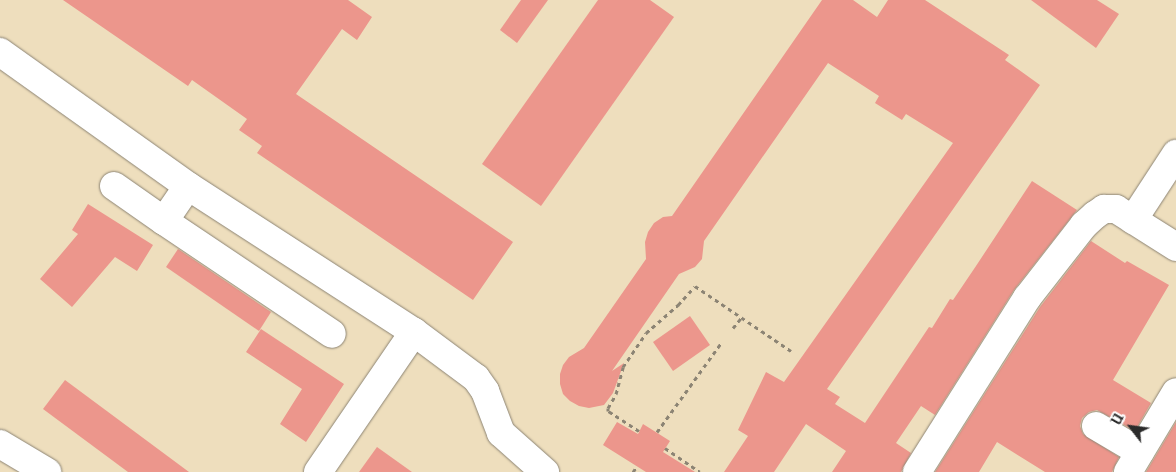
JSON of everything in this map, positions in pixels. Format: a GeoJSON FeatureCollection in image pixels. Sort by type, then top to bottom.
{"type":"FeatureCollection","features":[{"type":"Feature","properties":{"kind":"street"},"geometry":{"type":"LineString","coordinates":[[0,52],[188,186],[414,332],[476,378],[485,391],[501,433],[545,472]]}},
{"type":"Feature","properties":{"kind":"street"},"geometry":{"type":"LineString","coordinates":[[1124,214],[1176,154]]}},
{"type":"Feature","properties":{"kind":"street"},"geometry":{"type":"LineString","coordinates":[[114,186],[332,334]]}},
{"type":"Feature","properties":{"kind":"street"},"geometry":{"type":"LineString","coordinates":[[164,221],[188,186]]}},
{"type":"Feature","properties":{"kind":"street"},"geometry":{"type":"LineString","coordinates":[[917,472],[1038,282],[1084,225],[1104,209],[1124,214],[1176,247]]}},
{"type":"Feature","properties":{"kind":"street"},"geometry":{"type":"LineString","coordinates":[[318,472],[414,332]]}},
{"type":"Feature","properties":{"kind":"street"},"geometry":{"type":"LineString","coordinates":[[1096,426],[1134,462],[1176,392]]}},
{"type":"Feature","properties":{"kind":"street"},"geometry":{"type":"LineString","coordinates":[[0,444],[47,472]]}},
{"type":"Feature","properties":{"kind":"path"},"geometry":{"type":"LineString","coordinates":[[639,432],[608,411],[616,394],[623,367],[646,333],[678,306],[695,286],[742,316],[791,351]]}},
{"type":"Feature","properties":{"kind":"path"},"geometry":{"type":"LineString","coordinates":[[733,328],[742,316]]}},
{"type":"Feature","properties":{"kind":"path"},"geometry":{"type":"LineString","coordinates":[[657,432],[722,342]]}},
{"type":"Feature","properties":{"kind":"path"},"geometry":{"type":"LineString","coordinates":[[665,448],[700,472]]}},
{"type":"Feature","properties":{"kind":"path"},"geometry":{"type":"LineString","coordinates":[[633,472],[637,466]]}},
{"type":"Feature","properties":{"kind":"building"},"geometry":{"type":"Polygon","coordinates":[[[63,0],[348,0],[372,17],[357,40],[342,29],[296,94],[513,242],[473,300],[257,153],[262,146],[239,130],[247,119],[192,80],[188,86],[63,0]]]}},
{"type":"Feature","properties":{"kind":"building"},"geometry":{"type":"Polygon","coordinates":[[[521,0],[548,0],[517,43],[500,30],[521,0]]]}},
{"type":"Feature","properties":{"kind":"building"},"geometry":{"type":"Polygon","coordinates":[[[598,0],[650,0],[674,17],[541,206],[482,164],[598,0]]]}},
{"type":"Feature","properties":{"kind":"building"},"geometry":{"type":"Polygon","coordinates":[[[822,0],[853,0],[877,17],[888,0],[925,0],[1009,55],[1005,60],[1040,85],[827,389],[840,397],[835,404],[865,423],[929,327],[932,328],[950,299],[953,300],[1032,181],[1077,210],[1014,290],[935,415],[921,406],[896,443],[911,453],[901,472],[832,472],[846,451],[806,424],[774,472],[724,472],[748,436],[738,430],[766,372],[784,382],[953,143],[906,114],[902,120],[875,103],[879,96],[828,63],[704,241],[702,259],[695,267],[679,274],[612,371],[624,363],[613,393],[604,405],[589,408],[579,406],[570,401],[563,394],[560,374],[563,365],[569,357],[584,348],[646,259],[645,242],[648,232],[654,223],[663,217],[672,216],[822,0]]]}},
{"type":"Feature","properties":{"kind":"building"},"geometry":{"type":"Polygon","coordinates":[[[1031,0],[1097,0],[1119,14],[1096,48],[1031,0]]]}},
{"type":"Feature","properties":{"kind":"building"},"geometry":{"type":"Polygon","coordinates":[[[88,204],[153,245],[137,271],[115,257],[72,307],[40,279],[78,234],[72,230],[88,204]]]}},
{"type":"Feature","properties":{"kind":"building"},"geometry":{"type":"Polygon","coordinates":[[[1091,241],[1125,263],[1127,261],[1169,285],[1113,380],[1151,403],[1135,431],[1097,410],[1089,412],[1082,418],[1080,426],[1083,434],[1119,457],[1112,472],[1045,472],[997,442],[979,472],[935,472],[1040,307],[1091,241]]]}},
{"type":"Feature","properties":{"kind":"building"},"geometry":{"type":"Polygon","coordinates":[[[178,249],[271,312],[259,331],[166,267],[178,249]]]}},
{"type":"Feature","properties":{"kind":"building"},"geometry":{"type":"Polygon","coordinates":[[[690,316],[710,345],[673,371],[653,342],[690,316]]]}},
{"type":"Feature","properties":{"kind":"building"},"geometry":{"type":"Polygon","coordinates":[[[261,329],[344,384],[306,442],[280,424],[302,389],[246,352],[261,329]]]}},
{"type":"Feature","properties":{"kind":"building"},"geometry":{"type":"Polygon","coordinates":[[[65,380],[189,472],[128,472],[43,409],[65,380]]]}},
{"type":"Feature","properties":{"kind":"building"},"geometry":{"type":"Polygon","coordinates":[[[617,422],[638,434],[643,424],[670,441],[663,452],[695,472],[646,472],[603,445],[617,422]]]}},
{"type":"Feature","properties":{"kind":"building"},"geometry":{"type":"Polygon","coordinates":[[[1176,422],[1176,472],[1146,472],[1176,422]]]}},
{"type":"Feature","properties":{"kind":"building"},"geometry":{"type":"Polygon","coordinates":[[[377,447],[412,472],[359,472],[377,447]]]}}]}
